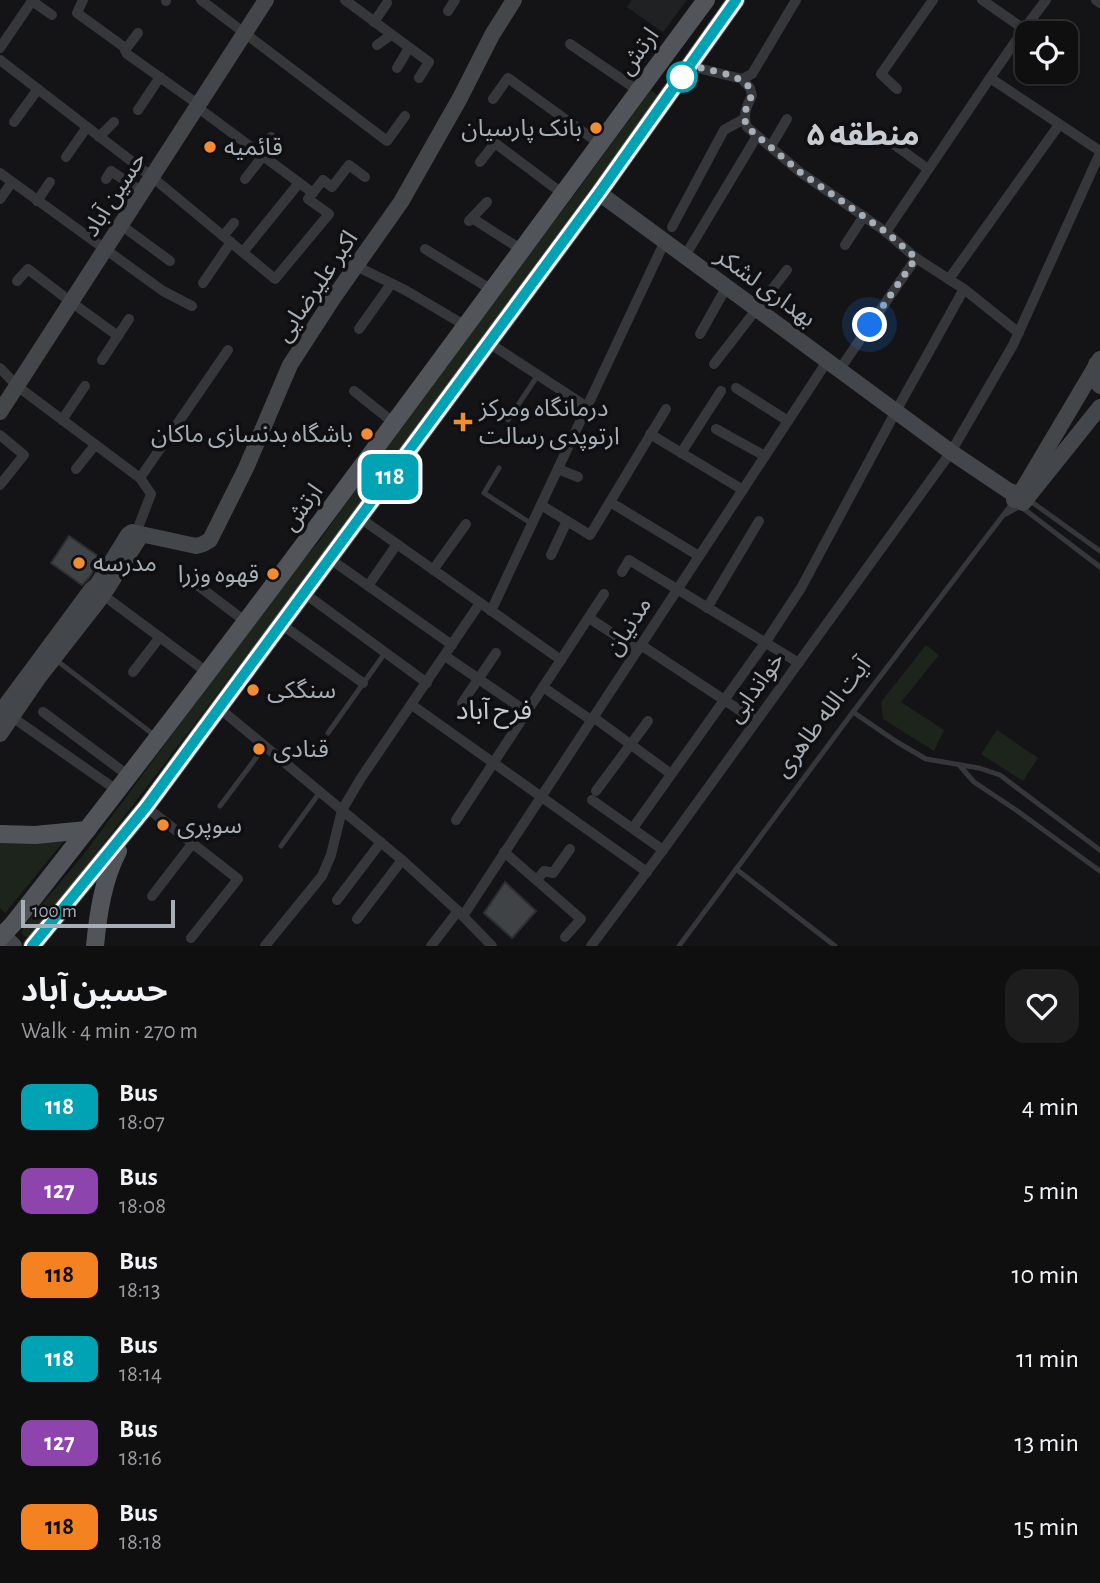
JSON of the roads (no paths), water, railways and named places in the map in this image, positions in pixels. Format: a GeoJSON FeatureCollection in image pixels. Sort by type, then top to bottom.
{"type":"FeatureCollection","features":[{"type":"Feature","properties":{"kind":"main road","name":"ارتش"},"geometry":{"type":"LineString","coordinates":[[4,938],[208,673],[706,0]]}},
{"type":"Feature","properties":{"kind":"main road","name":"ارتش"},"geometry":{"type":"LineString","coordinates":[[32,946],[146,807],[599,193],[736,0]]}},
{"type":"Feature","properties":{"kind":"main road"},"geometry":{"type":"LineString","coordinates":[[95,946],[98,916],[112,862],[129,829]]}},
{"type":"Feature","properties":{"kind":"main road"},"geometry":{"type":"LineString","coordinates":[[0,834],[35,835],[87,830]]}},
{"type":"Feature","properties":{"kind":"street"},"geometry":{"type":"LineString","coordinates":[[83,0],[77,13],[124,47],[127,54],[313,193]]}},
{"type":"Feature","properties":{"kind":"street"},"geometry":{"type":"LineString","coordinates":[[201,0],[387,141],[405,116]]}},
{"type":"Feature","properties":{"kind":"street","name":"حسین آباد"},"geometry":{"type":"LineString","coordinates":[[0,412],[266,0]]}},
{"type":"Feature","properties":{"kind":"street"},"geometry":{"type":"LineString","coordinates":[[345,0],[429,62],[419,78]]}},
{"type":"Feature","properties":{"kind":"street"},"geometry":{"type":"LineString","coordinates":[[448,11],[455,0]]}},
{"type":"Feature","properties":{"kind":"street"},"geometry":{"type":"LineString","coordinates":[[742,79],[752,74],[796,0]]}},
{"type":"Feature","properties":{"kind":"street"},"geometry":{"type":"LineString","coordinates":[[897,89],[881,74],[933,0]]}},
{"type":"Feature","properties":{"kind":"street"},"geometry":{"type":"LineString","coordinates":[[982,0],[1015,23]]}},
{"type":"Feature","properties":{"kind":"street"},"geometry":{"type":"LineString","coordinates":[[1030,21],[1046,0]]}},
{"type":"Feature","properties":{"kind":"street"},"geometry":{"type":"LineString","coordinates":[[0,48],[33,1],[52,15]]}},
{"type":"Feature","properties":{"kind":"street","name":"اکبر علیرضایی"},"geometry":{"type":"LineString","coordinates":[[136,533],[196,545],[210,540],[246,468],[290,365],[401,202],[460,99],[507,2]]}},
{"type":"Feature","properties":{"kind":"street"},"geometry":{"type":"LineString","coordinates":[[374,22],[387,3]]}},
{"type":"Feature","properties":{"kind":"street"},"geometry":{"type":"LineString","coordinates":[[125,50],[138,33]]}},
{"type":"Feature","properties":{"kind":"street"},"geometry":{"type":"LineString","coordinates":[[377,45],[391,35]]}},
{"type":"Feature","properties":{"kind":"street"},"geometry":{"type":"LineString","coordinates":[[886,232],[1015,42]]}},
{"type":"Feature","properties":{"kind":"street"},"geometry":{"type":"LineString","coordinates":[[570,44],[639,91]]}},
{"type":"Feature","properties":{"kind":"street"},"geometry":{"type":"LineString","coordinates":[[397,68],[409,48]]}},
{"type":"Feature","properties":{"kind":"street"},"geometry":{"type":"LineString","coordinates":[[0,60],[152,177],[275,279],[329,214],[308,199],[323,180],[332,187],[349,166],[365,177]]}},
{"type":"Feature","properties":{"kind":"street"},"geometry":{"type":"LineString","coordinates":[[690,66],[742,79],[752,95],[745,110],[747,127],[800,172],[886,232],[916,258],[964,289],[1019,333]]}},
{"type":"Feature","properties":{"kind":"street"},"geometry":{"type":"LineString","coordinates":[[138,110],[160,77]]}},
{"type":"Feature","properties":{"kind":"street"},"geometry":{"type":"LineString","coordinates":[[493,99],[508,78],[600,144]]}},
{"type":"Feature","properties":{"kind":"street"},"geometry":{"type":"LineString","coordinates":[[990,78],[1100,152]]}},
{"type":"Feature","properties":{"kind":"street"},"geometry":{"type":"LineString","coordinates":[[14,122],[38,89]]}},
{"type":"Feature","properties":{"kind":"street"},"geometry":{"type":"LineString","coordinates":[[491,611],[668,234],[724,130],[744,119]]}},
{"type":"Feature","properties":{"kind":"street"},"geometry":{"type":"LineString","coordinates":[[771,146],[786,119]]}},
{"type":"Feature","properties":{"kind":"street"},"geometry":{"type":"LineString","coordinates":[[99,137],[114,122]]}},
{"type":"Feature","properties":{"kind":"street"},"geometry":{"type":"LineString","coordinates":[[949,279],[1059,125]]}},
{"type":"Feature","properties":{"kind":"street"},"geometry":{"type":"LineString","coordinates":[[66,157],[87,127]]}},
{"type":"Feature","properties":{"kind":"street"},"geometry":{"type":"LineString","coordinates":[[685,256],[757,136]]}},
{"type":"Feature","properties":{"kind":"street"},"geometry":{"type":"LineString","coordinates":[[246,179],[271,137]]}},
{"type":"Feature","properties":{"kind":"street"},"geometry":{"type":"LineString","coordinates":[[889,141],[928,169]]}},
{"type":"Feature","properties":{"kind":"street"},"geometry":{"type":"LineString","coordinates":[[480,162],[495,143],[563,194]]}},
{"type":"Feature","properties":{"kind":"street","name":"خواندابی"},"geometry":{"type":"LineString","coordinates":[[591,946],[951,452],[1019,333],[1100,152]]}},
{"type":"Feature","properties":{"kind":"street"},"geometry":{"type":"LineString","coordinates":[[106,179],[111,171],[142,192]]}},
{"type":"Feature","properties":{"kind":"street"},"geometry":{"type":"LineString","coordinates":[[0,173],[105,250],[163,290],[192,306]]}},
{"type":"Feature","properties":{"kind":"street"},"geometry":{"type":"LineString","coordinates":[[0,199],[12,182]]}},
{"type":"Feature","properties":{"kind":"street"},"geometry":{"type":"LineString","coordinates":[[37,201],[50,182]]}},
{"type":"Feature","properties":{"kind":"street"},"geometry":{"type":"LineString","coordinates":[[243,252],[299,183]]}},
{"type":"Feature","properties":{"kind":"street","name":"بهداری لشکر"},"geometry":{"type":"LineString","coordinates":[[599,193],[668,234],[685,256],[951,452],[1018,498]]}},
{"type":"Feature","properties":{"kind":"street"},"geometry":{"type":"LineString","coordinates":[[488,202],[470,219],[522,250]]}},
{"type":"Feature","properties":{"kind":"street"},"geometry":{"type":"LineString","coordinates":[[46,225],[55,213]]}},
{"type":"Feature","properties":{"kind":"street"},"geometry":{"type":"LineString","coordinates":[[845,245],[864,216]]}},
{"type":"Feature","properties":{"kind":"street"},"geometry":{"type":"LineString","coordinates":[[203,283],[234,223]]}},
{"type":"Feature","properties":{"kind":"street"},"geometry":{"type":"LineString","coordinates":[[121,225],[170,261]]}},
{"type":"Feature","properties":{"kind":"street"},"geometry":{"type":"LineString","coordinates":[[425,248],[492,290]]}},
{"type":"Feature","properties":{"kind":"street","name":"مدنیان"},"geometry":{"type":"LineString","coordinates":[[432,946],[460,913],[504,852],[788,421],[916,258]]}},
{"type":"Feature","properties":{"kind":"street"},"geometry":{"type":"LineString","coordinates":[[356,266],[466,326]]}},
{"type":"Feature","properties":{"kind":"street"},"geometry":{"type":"LineString","coordinates":[[18,282],[28,269],[118,336]]}},
{"type":"Feature","properties":{"kind":"street"},"geometry":{"type":"LineString","coordinates":[[714,364],[787,270]]}},
{"type":"Feature","properties":{"kind":"street"},"geometry":{"type":"LineString","coordinates":[[359,329],[391,284]]}},
{"type":"Feature","properties":{"kind":"street"},"geometry":{"type":"LineString","coordinates":[[700,334],[727,286]]}},
{"type":"Feature","properties":{"kind":"street"},"geometry":{"type":"LineString","coordinates":[[633,828],[802,588],[964,289]]}},
{"type":"Feature","properties":{"kind":"street"},"geometry":{"type":"LineString","coordinates":[[102,360],[129,319]]}},
{"type":"Feature","properties":{"kind":"street"},"geometry":{"type":"LineString","coordinates":[[489,343],[587,407]]}},
{"type":"Feature","properties":{"kind":"street"},"geometry":{"type":"LineString","coordinates":[[140,478],[228,350]]}},
{"type":"Feature","properties":{"kind":"street"},"geometry":{"type":"LineString","coordinates":[[1098,361],[1094,380],[1100,386]]}},
{"type":"Feature","properties":{"kind":"street"},"geometry":{"type":"LineString","coordinates":[[1018,498],[1098,361]]}},
{"type":"Feature","properties":{"kind":"street"},"geometry":{"type":"LineString","coordinates":[[2,373],[140,478],[151,494],[136,533],[138,540],[103,595],[6,715]]}},
{"type":"Feature","properties":{"kind":"street"},"geometry":{"type":"LineString","coordinates":[[62,420],[86,386]]}},
{"type":"Feature","properties":{"kind":"street"},"geometry":{"type":"LineString","coordinates":[[736,388],[788,421]]}},
{"type":"Feature","properties":{"kind":"street"},"geometry":{"type":"LineString","coordinates":[[354,391],[394,423]]}},
{"type":"Feature","properties":{"kind":"street"},"geometry":{"type":"LineString","coordinates":[[681,453],[720,391]]}},
{"type":"Feature","properties":{"kind":"street"},"geometry":{"type":"LineString","coordinates":[[1018,498],[1100,407]]}},
{"type":"Feature","properties":{"kind":"street"},"geometry":{"type":"LineString","coordinates":[[541,505],[590,535],[666,409]]}},
{"type":"Feature","properties":{"kind":"street"},"geometry":{"type":"LineString","coordinates":[[716,429],[765,456]]}},
{"type":"Feature","properties":{"kind":"street"},"geometry":{"type":"LineString","coordinates":[[0,435],[24,455],[0,485]]}},
{"type":"Feature","properties":{"kind":"street"},"geometry":{"type":"LineString","coordinates":[[650,435],[743,490]]}},
{"type":"Feature","properties":{"kind":"street"},"geometry":{"type":"LineString","coordinates":[[76,469],[95,445]]}},
{"type":"Feature","properties":{"kind":"street"},"geometry":{"type":"LineString","coordinates":[[558,469],[578,477]]}},
{"type":"Feature","properties":{"kind":"street"},"geometry":{"type":"LineString","coordinates":[[610,502],[699,556]]}},
{"type":"Feature","properties":{"kind":"street"},"geometry":{"type":"LineString","coordinates":[[360,518],[561,660]]}},
{"type":"Feature","properties":{"kind":"street"},"geometry":{"type":"LineString","coordinates":[[551,555],[567,521]]}},
{"type":"Feature","properties":{"kind":"street"},"geometry":{"type":"LineString","coordinates":[[707,608],[759,521]]}},
{"type":"Feature","properties":{"kind":"street"},"geometry":{"type":"LineString","coordinates":[[433,570],[466,524]]}},
{"type":"Feature","properties":{"kind":"street"},"geometry":{"type":"LineString","coordinates":[[0,734],[6,715],[6,692],[97,585],[128,535],[136,533]]}},
{"type":"Feature","properties":{"kind":"street"},"geometry":{"type":"LineString","coordinates":[[368,586],[397,544]]}},
{"type":"Feature","properties":{"kind":"street"},"geometry":{"type":"LineString","coordinates":[[330,559],[452,645]]}},
{"type":"Feature","properties":{"kind":"street"},"geometry":{"type":"LineString","coordinates":[[622,572],[629,561],[799,663]]}},
{"type":"Feature","properties":{"kind":"street"},"geometry":{"type":"LineString","coordinates":[[192,581],[246,622]]}},
{"type":"Feature","properties":{"kind":"street"},"geometry":{"type":"LineString","coordinates":[[304,593],[426,682]]}},
{"type":"Feature","properties":{"kind":"street"},"geometry":{"type":"LineString","coordinates":[[456,820],[604,594]]}},
{"type":"Feature","properties":{"kind":"street"},"geometry":{"type":"LineString","coordinates":[[103,595],[208,673]]}},
{"type":"Feature","properties":{"kind":"street"},"geometry":{"type":"LineString","coordinates":[[265,946],[322,876],[331,855],[342,810],[480,603]]}},
{"type":"Feature","properties":{"kind":"street"},"geometry":{"type":"LineString","coordinates":[[589,618],[756,721]]}},
{"type":"Feature","properties":{"kind":"street"},"geometry":{"type":"LineString","coordinates":[[281,624],[363,684]]}},
{"type":"Feature","properties":{"kind":"street"},"geometry":{"type":"LineString","coordinates":[[134,673],[160,638]]}},
{"type":"Feature","properties":{"kind":"street"},"geometry":{"type":"LineString","coordinates":[[462,703],[496,653]]}},
{"type":"Feature","properties":{"kind":"street"},"geometry":{"type":"LineString","coordinates":[[444,656],[527,712]]}},
{"type":"Feature","properties":{"kind":"street"},"geometry":{"type":"LineString","coordinates":[[543,687],[631,744],[671,774]]}},
{"type":"Feature","properties":{"kind":"street"},"geometry":{"type":"LineString","coordinates":[[412,705],[647,872]]}},
{"type":"Feature","properties":{"kind":"street"},"geometry":{"type":"LineString","coordinates":[[219,708],[402,860],[460,913],[490,945]]}},
{"type":"Feature","properties":{"kind":"street"},"geometry":{"type":"LineString","coordinates":[[43,712],[129,776]]}},
{"type":"Feature","properties":{"kind":"street"},"geometry":{"type":"LineString","coordinates":[[6,715],[118,792]]}},
{"type":"Feature","properties":{"kind":"street"},"geometry":{"type":"LineString","coordinates":[[648,721],[594,795],[663,850]]}},
{"type":"Feature","properties":{"kind":"street"},"geometry":{"type":"LineString","coordinates":[[146,807],[238,879],[191,938]]}},
{"type":"Feature","properties":{"kind":"street"},"geometry":{"type":"LineString","coordinates":[[337,900],[381,842]]}},
{"type":"Feature","properties":{"kind":"street"},"geometry":{"type":"LineString","coordinates":[[152,896],[192,844]]}},
{"type":"Feature","properties":{"kind":"street"},"geometry":{"type":"LineString","coordinates":[[537,880],[544,871],[553,873],[570,849]]}},
{"type":"Feature","properties":{"kind":"street"},"geometry":{"type":"LineString","coordinates":[[504,852],[581,919],[565,937]]}},
{"type":"Feature","properties":{"kind":"street"},"geometry":{"type":"LineString","coordinates":[[357,919],[402,860]]}},
{"type":"Feature","properties":{"kind":"lane"},"geometry":{"type":"LineString","coordinates":[[508,421],[538,375]]}},
{"type":"Feature","properties":{"kind":"lane"},"geometry":{"type":"LineString","coordinates":[[499,468],[484,493],[532,524]]}},
{"type":"Feature","properties":{"kind":"lane"},"geometry":{"type":"LineString","coordinates":[[1018,498],[1100,551]]}},
{"type":"Feature","properties":{"kind":"lane"},"geometry":{"type":"LineString","coordinates":[[1018,498],[1100,567]]}},
{"type":"Feature","properties":{"kind":"lane","name":"آیت الله طاهری"},"geometry":{"type":"LineString","coordinates":[[679,946],[853,712],[1018,498]]}},
{"type":"Feature","properties":{"kind":"lane"},"geometry":{"type":"LineString","coordinates":[[328,733],[385,653]]}},
{"type":"Feature","properties":{"kind":"lane"},"geometry":{"type":"LineString","coordinates":[[54,658],[159,738]]}},
{"type":"Feature","properties":{"kind":"lane"},"geometry":{"type":"LineString","coordinates":[[853,712],[926,759],[979,768],[1000,775],[1100,850]]}},
{"type":"Feature","properties":{"kind":"lane"},"geometry":{"type":"LineString","coordinates":[[220,806],[265,746]]}},
{"type":"Feature","properties":{"kind":"lane"},"geometry":{"type":"LineString","coordinates":[[960,766],[974,782],[1100,871]]}},
{"type":"Feature","properties":{"kind":"lane"},"geometry":{"type":"LineString","coordinates":[[281,846],[320,792]]}},
{"type":"Feature","properties":{"kind":"lane"},"geometry":{"type":"LineString","coordinates":[[736,869],[835,946]]}},
{"type":"Feature","properties":{"kind":"place","name":"بانک پارسیان"},"geometry":{"type":"Point","coordinates":[596,128]}},
{"type":"Feature","properties":{"kind":"place","name":"قائمیه"},"geometry":{"type":"Point","coordinates":[210,147]}},
{"type":"Feature","properties":{"kind":"place","name":"درمانگاه ومرکز ارتوپدی رسالت"},"geometry":{"type":"Point","coordinates":[463,422]}},
{"type":"Feature","properties":{"kind":"place","name":"باشگاه بدنسازی ماکان"},"geometry":{"type":"Point","coordinates":[367,434]}},
{"type":"Feature","properties":{"kind":"place","name":"مدرسه"},"geometry":{"type":"Point","coordinates":[79,563]}},
{"type":"Feature","properties":{"kind":"place","name":"قهوه وزرا"},"geometry":{"type":"Point","coordinates":[273,574]}},
{"type":"Feature","properties":{"kind":"place","name":"سنگکی"},"geometry":{"type":"Point","coordinates":[253,690]}},
{"type":"Feature","properties":{"kind":"place","name":"قنادی"},"geometry":{"type":"Point","coordinates":[259,749]}},
{"type":"Feature","properties":{"kind":"place","name":"سوپری"},"geometry":{"type":"Point","coordinates":[163,825]}},
{"type":"Feature","properties":{"kind":"district","name":"منطقه ۵"},"geometry":{"type":"Point","coordinates":[863,134]}},
{"type":"Feature","properties":{"kind":"district","name":"فرح آباد"},"geometry":{"type":"Point","coordinates":[494,710]}}]}
